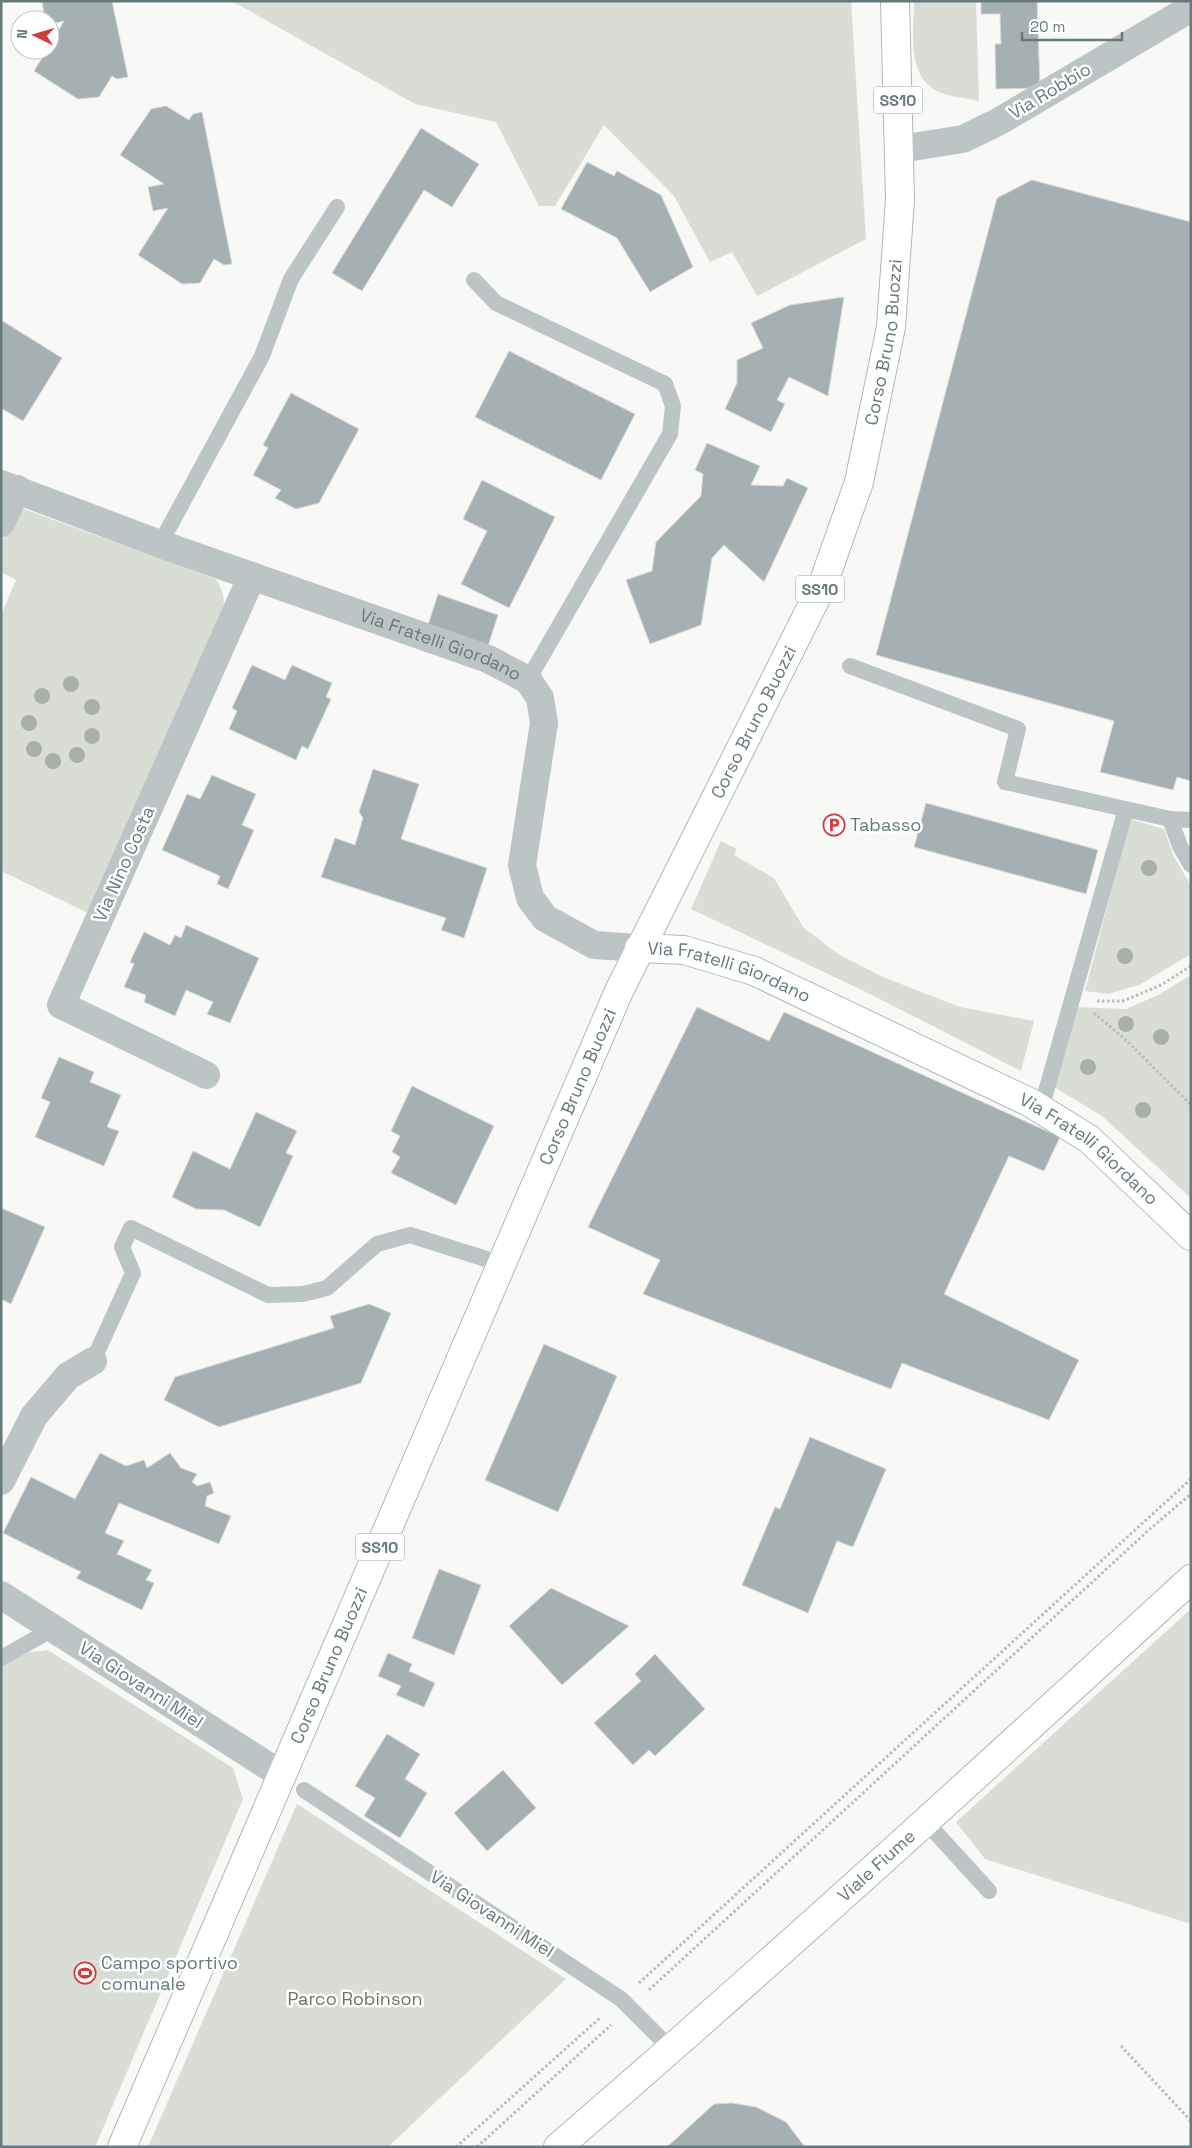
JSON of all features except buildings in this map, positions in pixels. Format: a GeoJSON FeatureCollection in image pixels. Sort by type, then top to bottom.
{"type":"FeatureCollection","features":[{"type":"Feature","properties":{"kind":"main road","name":"Corso Bruno Buozzi"},"geometry":{"type":"LineString","coordinates":[[122,2147],[639,948],[823,584],[858,482],[891,327],[900,199],[895,1]]}},
{"type":"Feature","properties":{"kind":"main road","name":"Via Fratelli Giordano"},"geometry":{"type":"LineString","coordinates":[[639,948],[684,950],[754,971],[1041,1109],[1089,1139],[1191,1236]]}},
{"type":"Feature","properties":{"kind":"main road","name":"Viale Fiume"},"geometry":{"type":"LineString","coordinates":[[558,2147],[926,1822],[1191,1579]]}},
{"type":"Feature","properties":{"kind":"street","name":"Via Robbio"},"geometry":{"type":"LineString","coordinates":[[900,149],[964,138],[998,122],[1158,13],[1191,8]]}},
{"type":"Feature","properties":{"kind":"street","name":"Via Fratelli Giordano"},"geometry":{"type":"LineString","coordinates":[[1,523],[9,486],[160,544],[488,659],[528,680],[540,698],[544,723],[522,865],[530,898],[545,918],[594,945],[639,948]]}},
{"type":"Feature","properties":{"kind":"street","name":"Via Nino Costa"},"geometry":{"type":"LineString","coordinates":[[206,1075],[61,1005],[252,576]]}},
{"type":"Feature","properties":{"kind":"street"},"geometry":{"type":"LineString","coordinates":[[1,1481],[34,1416],[68,1376],[92,1361]]}},
{"type":"Feature","properties":{"kind":"street","name":"Via Giovanni Miel"},"geometry":{"type":"LineString","coordinates":[[1,1595],[282,1775]]}},
{"type":"Feature","properties":{"kind":"lane"},"geometry":{"type":"LineString","coordinates":[[160,544],[262,356],[291,279],[337,207]]}},
{"type":"Feature","properties":{"kind":"lane"},"geometry":{"type":"LineString","coordinates":[[474,280],[496,303],[665,384],[673,406],[670,434],[528,680]]}},
{"type":"Feature","properties":{"kind":"lane"},"geometry":{"type":"LineString","coordinates":[[850,666],[1018,729],[1004,782],[1170,819],[1191,820]]}},
{"type":"Feature","properties":{"kind":"lane"},"geometry":{"type":"LineString","coordinates":[[1041,1109],[1076,1001],[1126,809]]}},
{"type":"Feature","properties":{"kind":"lane"},"geometry":{"type":"LineString","coordinates":[[1170,819],[1180,846],[1191,865]]}},
{"type":"Feature","properties":{"kind":"lane"},"geometry":{"type":"LineString","coordinates":[[92,1361],[133,1273],[122,1248],[131,1228],[268,1295],[303,1294],[327,1288],[378,1244],[410,1235],[502,1264]]}},
{"type":"Feature","properties":{"kind":"lane"},"geometry":{"type":"LineString","coordinates":[[1,1658],[54,1629]]}},
{"type":"Feature","properties":{"kind":"lane","name":"Via Giovanni Miel"},"geometry":{"type":"LineString","coordinates":[[304,1790],[626,2003],[671,2049]]}},
{"type":"Feature","properties":{"kind":"lane"},"geometry":{"type":"LineString","coordinates":[[926,1822],[989,1891]]}},
{"type":"Feature","properties":{"kind":"path"},"geometry":{"type":"LineString","coordinates":[[1076,1001],[1123,1001],[1161,985],[1191,966]]}},
{"type":"Feature","properties":{"kind":"path"},"geometry":{"type":"LineString","coordinates":[[1076,1001],[1128,1042],[1191,1105]]}},
{"type":"Feature","properties":{"kind":"path"},"geometry":{"type":"LineString","coordinates":[[477,2147],[626,2003],[1191,1479]]}},
{"type":"Feature","properties":{"kind":"path"},"geometry":{"type":"LineString","coordinates":[[456,2147],[626,2003],[1151,1528],[1191,1494]]}},
{"type":"Feature","properties":{"kind":"path"},"geometry":{"type":"LineString","coordinates":[[1121,2046],[1191,2121]]}},
{"type":"Feature","properties":{"kind":"green space"},"geometry":{"type":"Polygon","coordinates":[[[232,1],[851,1],[866,239],[757,296],[732,252],[710,262],[674,196],[604,125],[555,206],[539,206],[496,122],[415,104],[232,1]]]}},
{"type":"Feature","properties":{"kind":"green space"},"geometry":{"type":"Polygon","coordinates":[[[914,1],[976,1],[979,101],[941,93],[927,84],[920,75],[914,51],[914,1]]]}},
{"type":"Feature","properties":{"kind":"green space"},"geometry":{"type":"Polygon","coordinates":[[[18,507],[216,579],[223,593],[223,609],[215,630],[88,913],[1,871],[1,615],[16,580],[1,572],[1,543],[18,507]]]}},
{"type":"Feature","properties":{"kind":"green space"},"geometry":{"type":"Polygon","coordinates":[[[1130,819],[1164,829],[1173,855],[1191,886],[1191,954],[1139,985],[1108,994],[1085,991],[1130,819]]]}},
{"type":"Feature","properties":{"kind":"green space"},"geometry":{"type":"Polygon","coordinates":[[[721,841],[737,849],[734,855],[774,878],[803,927],[838,954],[883,977],[960,1007],[1034,1021],[1021,1071],[866,992],[691,909],[721,841]]]}},
{"type":"Feature","properties":{"kind":"green space"},"geometry":{"type":"Polygon","coordinates":[[[1191,975],[1191,1198],[1102,1116],[1054,1087],[1074,1007],[1126,1009],[1158,995],[1191,975]]]}},
{"type":"Feature","properties":{"kind":"green space"},"geometry":{"type":"Polygon","coordinates":[[[1191,1609],[1191,1924],[985,1859],[956,1822],[1191,1609]]]}},
{"type":"Feature","properties":{"kind":"green space","name":"Campo sportivo comunale"},"geometry":{"type":"Polygon","coordinates":[[[48,1650],[233,1768],[243,1799],[95,2147],[1,2147],[1,1666],[22,1653],[48,1650]]]}},
{"type":"Feature","properties":{"kind":"green space","name":"Parco Robinson"},"geometry":{"type":"Polygon","coordinates":[[[297,1804],[566,1979],[388,2147],[148,2147],[297,1804]]]}},
{"type":"Feature","properties":{"kind":"place","name":"Tabasso"},"geometry":{"type":"Point","coordinates":[834,825]}},
{"type":"Feature","properties":{"kind":"place","name":"Campo sportivo comunale"},"geometry":{"type":"Point","coordinates":[85,1973]}}]}
